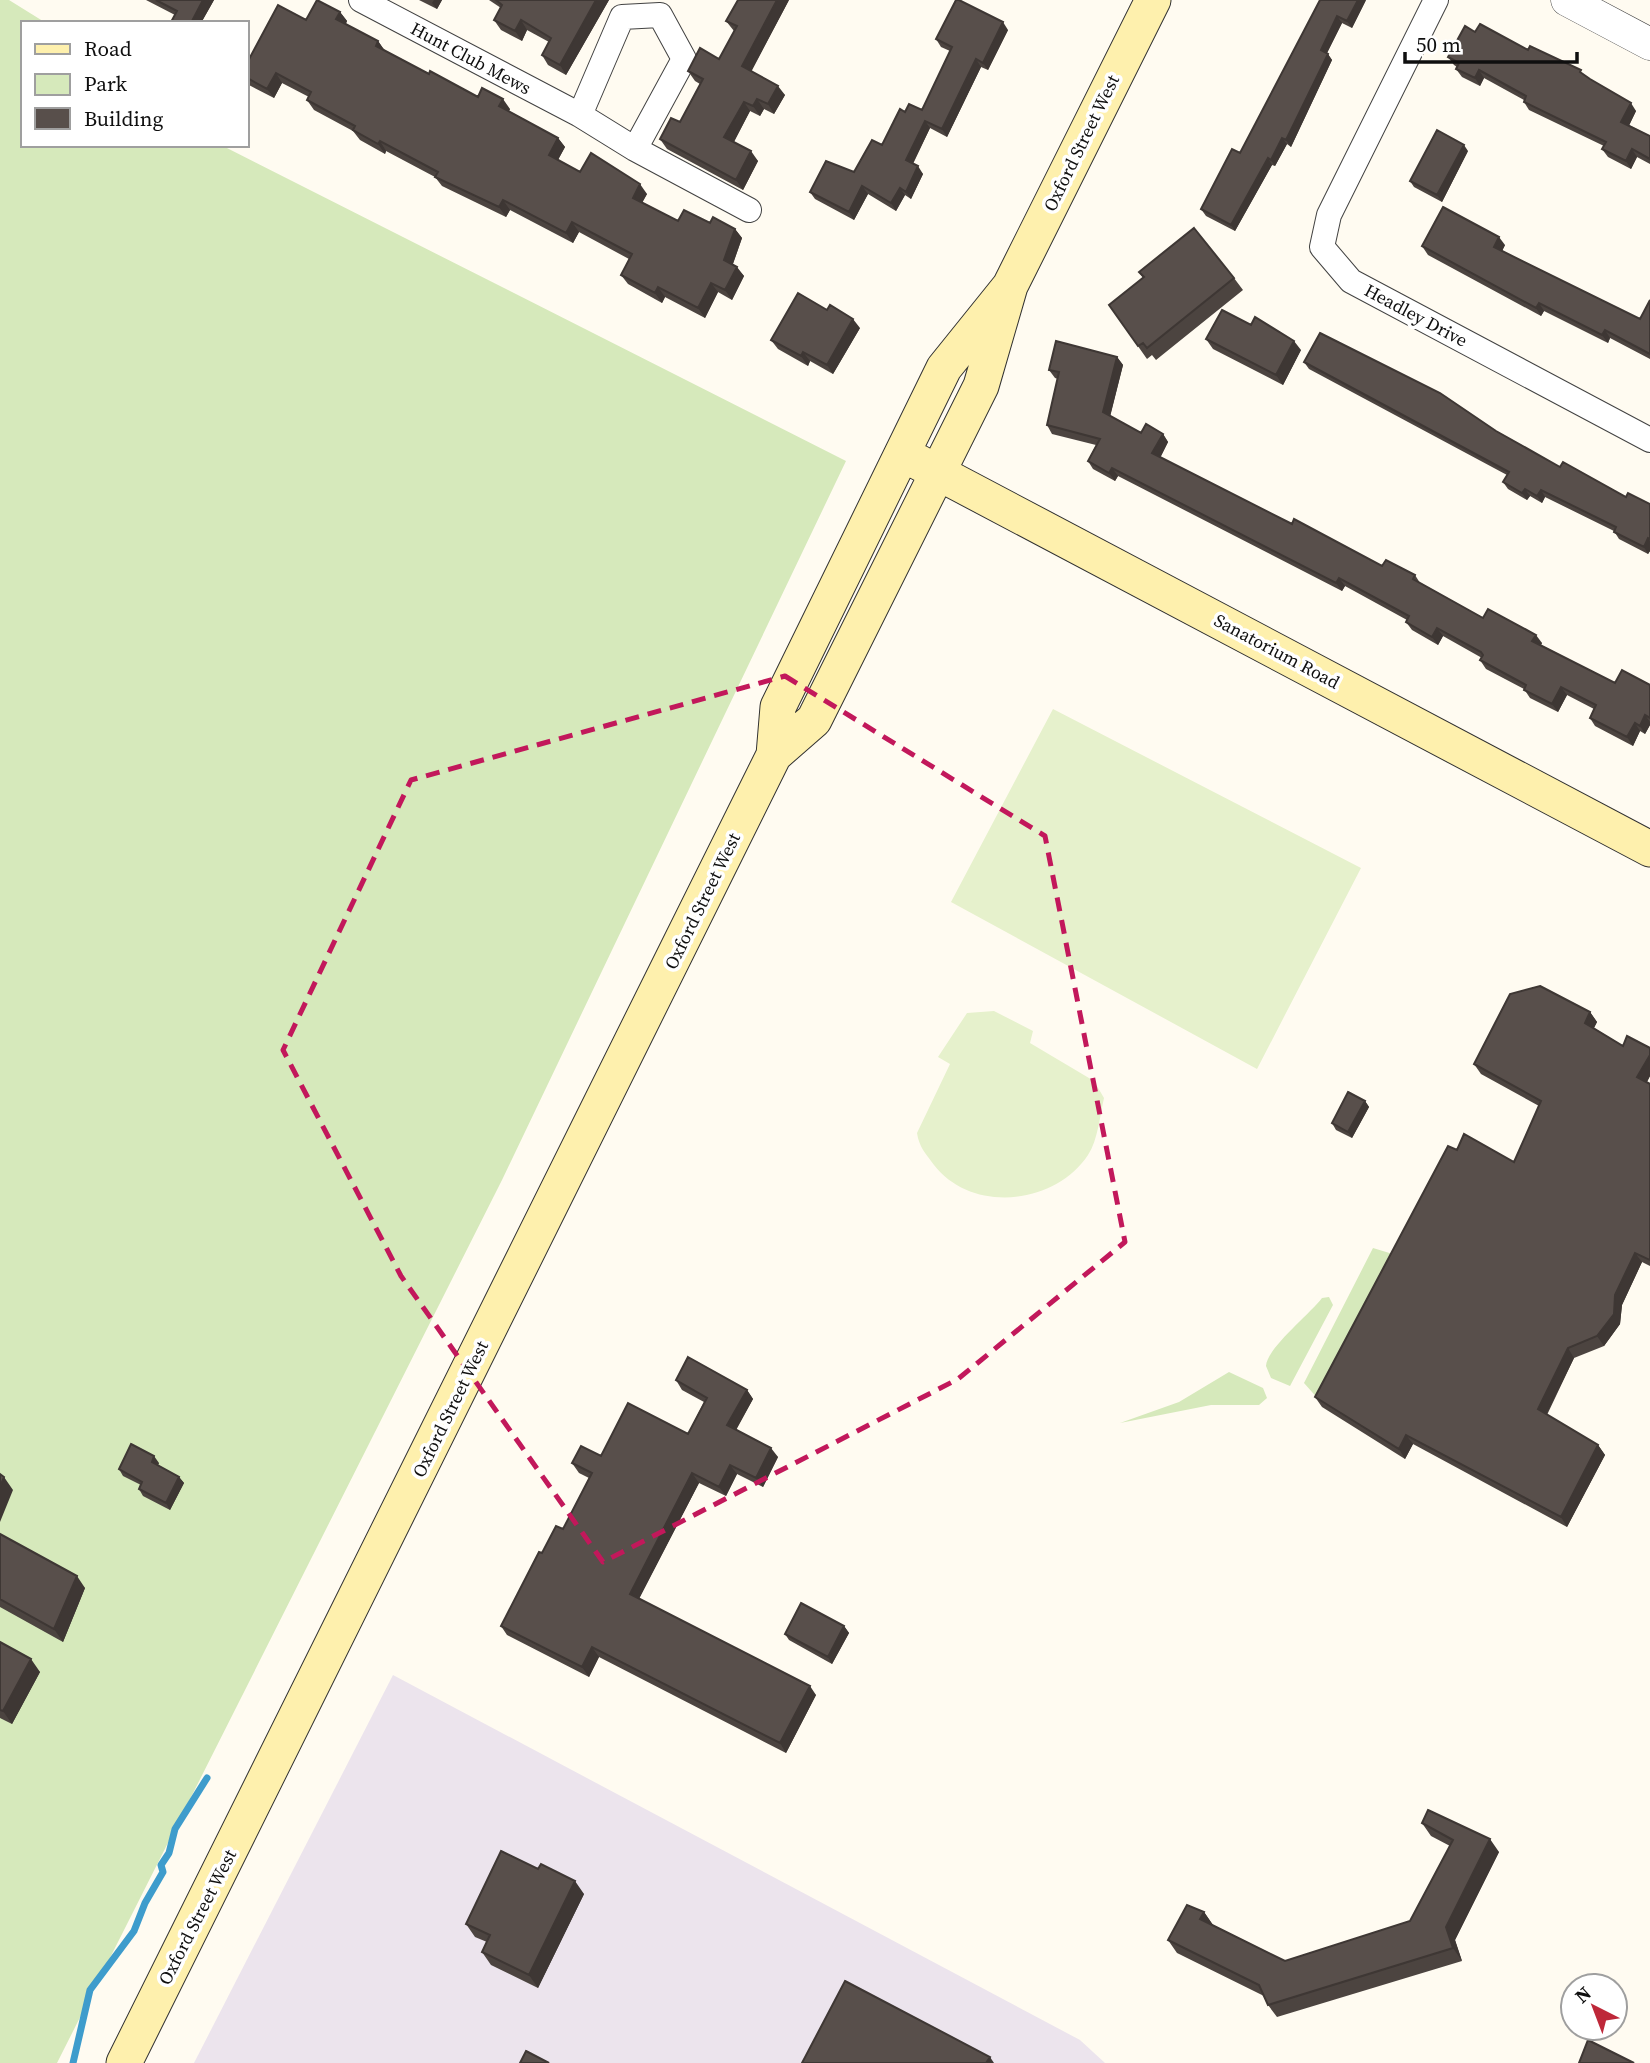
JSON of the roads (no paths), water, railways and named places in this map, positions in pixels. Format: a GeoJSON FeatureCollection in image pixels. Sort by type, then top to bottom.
{"type":"FeatureCollection","features":[{"type":"Feature","properties":{"kind":"main road","name":"Oxford Street West"},"geometry":{"type":"LineString","coordinates":[[774,755],[814,720],[981,386],[1010,286],[1153,0]]}},
{"type":"Feature","properties":{"kind":"main road","name":"Oxford Street West"},"geometry":{"type":"LineString","coordinates":[[124,2063],[774,755],[778,707],[944,368],[1010,286]]}},
{"type":"Feature","properties":{"kind":"main road","name":"Sanatorium Road"},"geometry":{"type":"LineString","coordinates":[[903,454],[1650,849]]}},
{"type":"Feature","properties":{"kind":"street","name":"Hunt Club Mews"},"geometry":{"type":"LineString","coordinates":[[361,0],[580,115],[635,149],[749,211]]}},
{"type":"Feature","properties":{"kind":"street","name":"Headley Drive"},"geometry":{"type":"LineString","coordinates":[[1436,0],[1329,215],[1322,247],[1351,281],[1650,440]]}},
{"type":"Feature","properties":{"kind":"street"},"geometry":{"type":"LineString","coordinates":[[1567,0],[1650,44]]}},
{"type":"Feature","properties":{"kind":"street"},"geometry":{"type":"LineString","coordinates":[[580,115],[622,17],[660,15],[684,58],[635,149]]}},
{"type":"Feature","properties":{"kind":"waterway"},"geometry":{"type":"LineString","coordinates":[[73,2063],[90,1990],[134,1931],[145,1903],[163,1872],[161,1865],[169,1853],[175,1829],[207,1778]]}}]}
